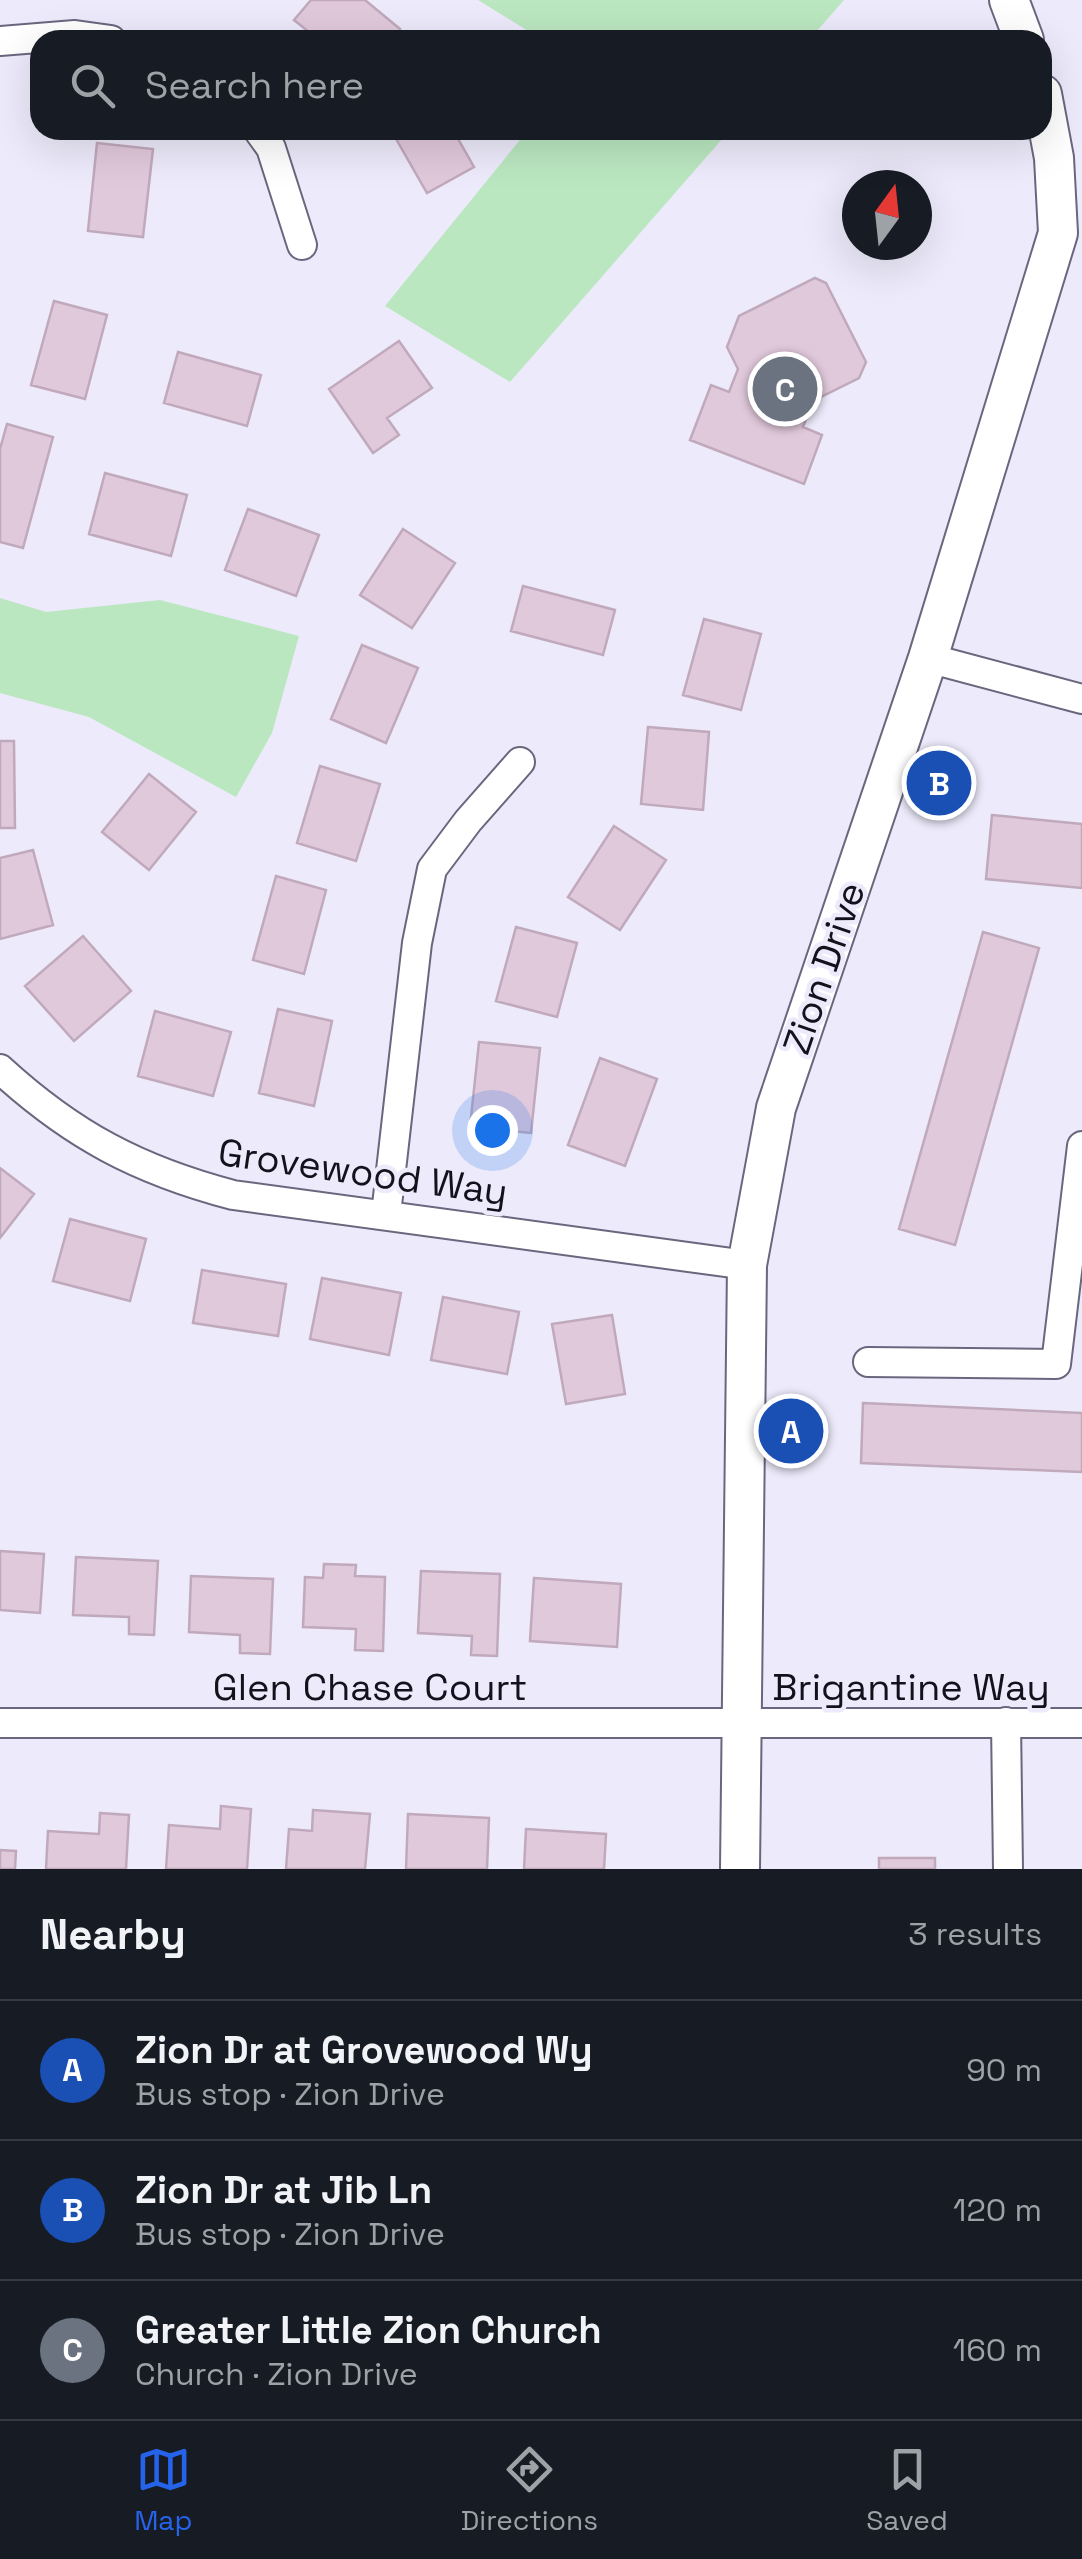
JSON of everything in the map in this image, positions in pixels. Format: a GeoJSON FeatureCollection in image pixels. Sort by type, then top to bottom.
{"type":"FeatureCollection","features":[{"type":"Feature","properties":{"kind":"street"},"geometry":{"type":"LineString","coordinates":[[1009,0],[1020,30]]}},
{"type":"Feature","properties":{"kind":"street"},"geometry":{"type":"LineString","coordinates":[[0,41],[30,39]]}},
{"type":"Feature","properties":{"kind":"street"},"geometry":{"type":"LineString","coordinates":[[265,140],[302,245]]}},
{"type":"Feature","properties":{"kind":"street","name":"Zion Drive"},"geometry":{"type":"LineString","coordinates":[[740,1869],[747,1265],[776,1108],[928,658],[1058,232],[1051,140]]}},
{"type":"Feature","properties":{"kind":"street"},"geometry":{"type":"LineString","coordinates":[[928,658],[1082,698]]}},
{"type":"Feature","properties":{"kind":"street"},"geometry":{"type":"LineString","coordinates":[[386,1214],[417,943],[432,869],[468,820],[520,762]]}},
{"type":"Feature","properties":{"kind":"street","name":"Grovewood Way"},"geometry":{"type":"LineString","coordinates":[[0,1069],[38,1104],[132,1162],[233,1195],[747,1265]]}},
{"type":"Feature","properties":{"kind":"street"},"geometry":{"type":"LineString","coordinates":[[868,1362],[1056,1364],[1082,1146]]}},
{"type":"Feature","properties":{"kind":"street"},"geometry":{"type":"LineString","coordinates":[[1006,1722],[1008,1869]]}},
{"type":"Feature","properties":{"kind":"street","name":"Brigantine Way"},"geometry":{"type":"LineString","coordinates":[[740,1725],[1082,1723]]}},
{"type":"Feature","properties":{"kind":"street","name":"Glen Chase Court"},"geometry":{"type":"LineString","coordinates":[[0,1724],[740,1725]]}},
{"type":"Feature","properties":{"kind":"green space"},"geometry":{"type":"Polygon","coordinates":[[[478,0],[844,0],[818,30],[527,30],[478,0]]]}},
{"type":"Feature","properties":{"kind":"green space"},"geometry":{"type":"Polygon","coordinates":[[[520,140],[721,140],[510,382],[385,306],[520,140]]]}},
{"type":"Feature","properties":{"kind":"green space"},"geometry":{"type":"Polygon","coordinates":[[[0,598],[46,612],[160,600],[299,636],[272,733],[236,797],[89,717],[0,693],[0,598]]]}},
{"type":"Feature","properties":{"kind":"building"},"geometry":{"type":"Polygon","coordinates":[[[311,0],[365,0],[400,29],[306,30],[294,20],[311,0]]]}},
{"type":"Feature","properties":{"kind":"building"},"geometry":{"type":"Polygon","coordinates":[[[397,140],[459,140],[474,167],[427,193],[397,140]]]}},
{"type":"Feature","properties":{"kind":"building"},"geometry":{"type":"Polygon","coordinates":[[[97,143],[153,149],[143,237],[88,231],[97,143]]]}},
{"type":"Feature","properties":{"kind":"building"},"geometry":{"type":"Polygon","coordinates":[[[815,278],[826,283],[866,362],[859,378],[813,401],[803,427],[822,435],[804,484],[690,440],[711,385],[729,392],[738,369],[727,347],[739,316],[815,278]]]}},
{"type":"Feature","properties":{"kind":"building"},"geometry":{"type":"Polygon","coordinates":[[[54,301],[107,315],[85,399],[31,385],[54,301]]]}},
{"type":"Feature","properties":{"kind":"building"},"geometry":{"type":"Polygon","coordinates":[[[399,341],[432,388],[387,418],[399,435],[373,453],[329,389],[399,341]]]}},
{"type":"Feature","properties":{"kind":"building"},"geometry":{"type":"Polygon","coordinates":[[[178,352],[261,375],[247,426],[164,403],[178,352]]]}},
{"type":"Feature","properties":{"kind":"building"},"geometry":{"type":"Polygon","coordinates":[[[7,424],[53,437],[23,548],[0,542],[0,449],[7,424]]]}},
{"type":"Feature","properties":{"kind":"building"},"geometry":{"type":"Polygon","coordinates":[[[105,473],[187,495],[171,556],[89,534],[105,473]]]}},
{"type":"Feature","properties":{"kind":"building"},"geometry":{"type":"Polygon","coordinates":[[[248,509],[319,535],[296,596],[225,570],[248,509]]]}},
{"type":"Feature","properties":{"kind":"building"},"geometry":{"type":"Polygon","coordinates":[[[403,529],[455,563],[412,628],[360,595],[403,529]]]}},
{"type":"Feature","properties":{"kind":"building"},"geometry":{"type":"Polygon","coordinates":[[[523,586],[615,610],[603,655],[511,631],[523,586]]]}},
{"type":"Feature","properties":{"kind":"building"},"geometry":{"type":"Polygon","coordinates":[[[704,619],[761,634],[741,710],[683,695],[704,619]]]}},
{"type":"Feature","properties":{"kind":"building"},"geometry":{"type":"Polygon","coordinates":[[[362,645],[418,668],[386,743],[331,719],[362,645]]]}},
{"type":"Feature","properties":{"kind":"building"},"geometry":{"type":"Polygon","coordinates":[[[648,727],[709,732],[703,810],[641,804],[648,727]]]}},
{"type":"Feature","properties":{"kind":"building"},"geometry":{"type":"Polygon","coordinates":[[[0,741],[14,741],[15,828],[0,828],[0,741]]]}},
{"type":"Feature","properties":{"kind":"building"},"geometry":{"type":"Polygon","coordinates":[[[320,766],[380,784],[356,861],[297,843],[320,766]]]}},
{"type":"Feature","properties":{"kind":"building"},"geometry":{"type":"Polygon","coordinates":[[[149,774],[196,812],[149,870],[102,832],[149,774]]]}},
{"type":"Feature","properties":{"kind":"building"},"geometry":{"type":"Polygon","coordinates":[[[992,815],[1082,824],[1082,888],[986,879],[992,815]]]}},
{"type":"Feature","properties":{"kind":"building"},"geometry":{"type":"Polygon","coordinates":[[[614,826],[666,860],[620,930],[568,897],[614,826]]]}},
{"type":"Feature","properties":{"kind":"building"},"geometry":{"type":"Polygon","coordinates":[[[33,850],[53,925],[0,939],[0,858],[33,850]]]}},
{"type":"Feature","properties":{"kind":"building"},"geometry":{"type":"Polygon","coordinates":[[[276,876],[326,890],[304,974],[253,960],[276,876]]]}},
{"type":"Feature","properties":{"kind":"building"},"geometry":{"type":"Polygon","coordinates":[[[516,927],[577,943],[557,1017],[496,1001],[516,927]]]}},
{"type":"Feature","properties":{"kind":"building"},"geometry":{"type":"Polygon","coordinates":[[[983,932],[1039,948],[955,1245],[899,1229],[983,932]]]}},
{"type":"Feature","properties":{"kind":"building"},"geometry":{"type":"Polygon","coordinates":[[[83,936],[131,991],[74,1041],[25,986],[83,936]]]}},
{"type":"Feature","properties":{"kind":"building"},"geometry":{"type":"Polygon","coordinates":[[[278,1009],[332,1021],[314,1106],[259,1093],[278,1009]]]}},
{"type":"Feature","properties":{"kind":"building"},"geometry":{"type":"Polygon","coordinates":[[[155,1011],[231,1032],[213,1096],[138,1076],[155,1011]]]}},
{"type":"Feature","properties":{"kind":"building"},"geometry":{"type":"Polygon","coordinates":[[[479,1042],[540,1048],[531,1133],[470,1127],[479,1042]]]}},
{"type":"Feature","properties":{"kind":"building"},"geometry":{"type":"Polygon","coordinates":[[[600,1058],[657,1079],[625,1166],[568,1145],[600,1058]]]}},
{"type":"Feature","properties":{"kind":"building"},"geometry":{"type":"Polygon","coordinates":[[[0,1168],[34,1194],[0,1238],[0,1168]]]}},
{"type":"Feature","properties":{"kind":"building"},"geometry":{"type":"Polygon","coordinates":[[[70,1219],[146,1239],[130,1301],[53,1281],[70,1219]]]}},
{"type":"Feature","properties":{"kind":"building"},"geometry":{"type":"Polygon","coordinates":[[[202,1270],[286,1284],[278,1336],[193,1323],[202,1270]]]}},
{"type":"Feature","properties":{"kind":"building"},"geometry":{"type":"Polygon","coordinates":[[[322,1278],[401,1293],[389,1355],[310,1339],[322,1278]]]}},
{"type":"Feature","properties":{"kind":"building"},"geometry":{"type":"Polygon","coordinates":[[[443,1297],[519,1312],[507,1374],[431,1360],[443,1297]]]}},
{"type":"Feature","properties":{"kind":"building"},"geometry":{"type":"Polygon","coordinates":[[[612,1315],[625,1394],[566,1404],[552,1324],[612,1315]]]}},
{"type":"Feature","properties":{"kind":"building"},"geometry":{"type":"Polygon","coordinates":[[[863,1403],[1082,1413],[1082,1472],[861,1463],[863,1403]]]}},
{"type":"Feature","properties":{"kind":"building"},"geometry":{"type":"Polygon","coordinates":[[[0,1551],[44,1554],[40,1613],[0,1610],[0,1551]]]}},
{"type":"Feature","properties":{"kind":"building"},"geometry":{"type":"Polygon","coordinates":[[[76,1557],[158,1561],[154,1635],[129,1634],[129,1617],[73,1615],[76,1557]]]}},
{"type":"Feature","properties":{"kind":"building"},"geometry":{"type":"Polygon","coordinates":[[[324,1564],[356,1565],[355,1576],[385,1577],[383,1651],[355,1650],[356,1629],[303,1627],[305,1577],[323,1578],[324,1564]]]}},
{"type":"Feature","properties":{"kind":"building"},"geometry":{"type":"Polygon","coordinates":[[[421,1571],[500,1574],[497,1656],[471,1655],[472,1636],[418,1633],[421,1571]]]}},
{"type":"Feature","properties":{"kind":"building"},"geometry":{"type":"Polygon","coordinates":[[[191,1576],[273,1579],[270,1654],[240,1653],[240,1635],[189,1632],[191,1576]]]}},
{"type":"Feature","properties":{"kind":"building"},"geometry":{"type":"Polygon","coordinates":[[[534,1578],[621,1584],[617,1647],[530,1641],[534,1578]]]}},
{"type":"Feature","properties":{"kind":"building"},"geometry":{"type":"Polygon","coordinates":[[[221,1806],[251,1809],[247,1869],[166,1869],[169,1825],[220,1829],[221,1806]]]}},
{"type":"Feature","properties":{"kind":"building"},"geometry":{"type":"Polygon","coordinates":[[[313,1810],[370,1814],[365,1869],[286,1869],[289,1829],[312,1831],[313,1810]]]}},
{"type":"Feature","properties":{"kind":"building"},"geometry":{"type":"Polygon","coordinates":[[[100,1813],[129,1815],[126,1869],[46,1869],[48,1831],[99,1834],[100,1813]]]}},
{"type":"Feature","properties":{"kind":"building"},"geometry":{"type":"Polygon","coordinates":[[[408,1814],[489,1818],[487,1869],[406,1869],[408,1814]]]}},
{"type":"Feature","properties":{"kind":"building"},"geometry":{"type":"Polygon","coordinates":[[[526,1829],[606,1834],[604,1869],[524,1869],[526,1829]]]}},
{"type":"Feature","properties":{"kind":"building"},"geometry":{"type":"Polygon","coordinates":[[[0,1850],[16,1851],[15,1869],[0,1869],[0,1850]]]}},
{"type":"Feature","properties":{"kind":"building"},"geometry":{"type":"Polygon","coordinates":[[[879,1858],[935,1858],[935,1869],[879,1869],[879,1858]]]}},
{"type":"Feature","properties":{"kind":"place","name":"Greater Little Zion Church"},"geometry":{"type":"Point","coordinates":[785,389]}},
{"type":"Feature","properties":{"kind":"place","name":"Zion Dr at Jib Ln"},"geometry":{"type":"Point","coordinates":[939,783]}},
{"type":"Feature","properties":{"kind":"place","name":"Zion Dr at Grovewood Wy"},"geometry":{"type":"Point","coordinates":[791,1431]}}]}
